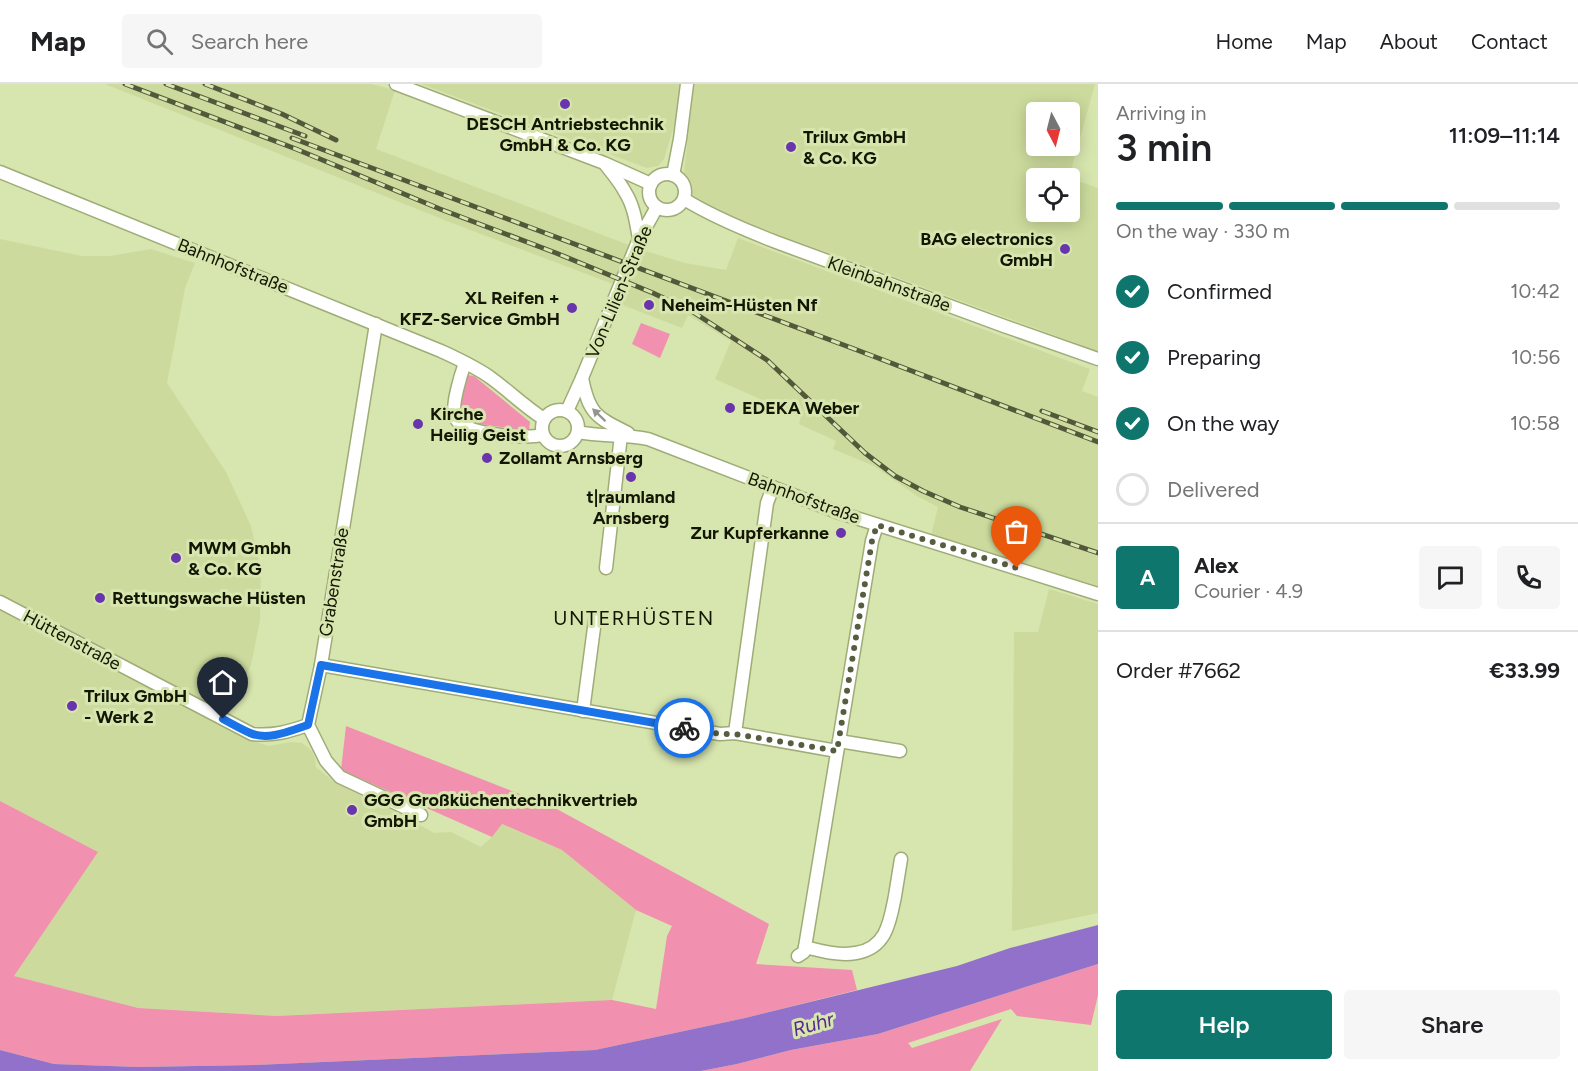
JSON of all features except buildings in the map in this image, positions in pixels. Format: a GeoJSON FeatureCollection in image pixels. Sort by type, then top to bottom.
{"type":"FeatureCollection","features":[{"type":"Feature","properties":{"kind":"street"},"geometry":{"type":"LineString","coordinates":[[396,84],[651,183]]}},
{"type":"Feature","properties":{"kind":"street"},"geometry":{"type":"LineString","coordinates":[[673,175],[687,84]]}},
{"type":"Feature","properties":{"kind":"street"},"geometry":{"type":"LineString","coordinates":[[604,163],[625,190],[634,213],[639,238]]}},
{"type":"Feature","properties":{"kind":"street","name":"Bahnhofstraße"},"geometry":{"type":"LineString","coordinates":[[0,172],[376,324],[465,363],[490,377],[544,419]]}},
{"type":"Feature","properties":{"kind":"street"},"geometry":{"type":"LineString","coordinates":[[665,174],[673,175],[683,183],[686,191],[684,199],[679,206],[663,210],[651,200],[649,193],[651,183],[665,174]]}},
{"type":"Feature","properties":{"kind":"street","name":"Kleinbahnstraße"},"geometry":{"type":"LineString","coordinates":[[684,199],[749,232],[1098,359]]}},
{"type":"Feature","properties":{"kind":"street","name":"Von-Lilien-Straße"},"geometry":{"type":"LineString","coordinates":[[567,411],[639,238],[657,207]]}},
{"type":"Feature","properties":{"kind":"street","name":"Grabenstraße"},"geometry":{"type":"LineString","coordinates":[[308,725],[321,665],[376,324]]}},
{"type":"Feature","properties":{"kind":"street"},"geometry":{"type":"LineString","coordinates":[[465,363],[459,377],[455,409],[455,418],[462,426],[522,437],[542,435]]}},
{"type":"Feature","properties":{"kind":"street","name":"Von-Lilien-Straße"},"geometry":{"type":"LineString","coordinates":[[582,378],[588,402],[598,416],[628,435]]}},
{"type":"Feature","properties":{"kind":"street"},"geometry":{"type":"LineString","coordinates":[[567,411],[578,424],[576,438],[571,443],[559,447],[548,443],[542,435],[541,426],[544,419],[551,412],[567,411]]}},
{"type":"Feature","properties":{"kind":"street","name":"Bahnhofstraße"},"geometry":{"type":"LineString","coordinates":[[578,432],[593,435],[628,435],[663,444],[837,512],[1098,594]]}},
{"type":"Feature","properties":{"kind":"street"},"geometry":{"type":"LineString","coordinates":[[606,568],[628,435]]}},
{"type":"Feature","properties":{"kind":"street"},"geometry":{"type":"LineString","coordinates":[[735,734],[767,503],[773,487]]}},
{"type":"Feature","properties":{"kind":"street"},"geometry":{"type":"LineString","coordinates":[[877,525],[872,541],[802,952],[854,954],[874,946],[890,925],[901,859]]}},
{"type":"Feature","properties":{"kind":"street","name":"Hüttenstraße"},"geometry":{"type":"LineString","coordinates":[[0,602],[252,734],[281,734],[308,725]]}},
{"type":"Feature","properties":{"kind":"street"},"geometry":{"type":"LineString","coordinates":[[583,711],[595,620]]}},
{"type":"Feature","properties":{"kind":"street"},"geometry":{"type":"LineString","coordinates":[[321,665],[720,734],[900,751]]}},
{"type":"Feature","properties":{"kind":"street"},"geometry":{"type":"LineString","coordinates":[[308,725],[326,760],[340,777],[421,815]]}},
{"type":"Feature","properties":{"kind":"shaded area"},"geometry":{"type":"Polygon","coordinates":[[[105,84],[371,84],[395,90],[376,149],[642,250],[685,263],[726,270],[738,238],[1090,369],[1082,391],[1098,397],[1098,590],[930,540],[938,507],[917,496],[874,466],[833,449],[836,441],[799,424],[801,417],[715,379],[731,341],[688,315],[682,328],[620,304],[626,289],[452,223],[105,84]]]}},
{"type":"Feature","properties":{"kind":"shaded area"},"geometry":{"type":"Polygon","coordinates":[[[421,84],[683,84],[681,103],[664,159],[658,166],[647,168],[421,84]]]}},
{"type":"Feature","properties":{"kind":"shaded area"},"geometry":{"type":"Polygon","coordinates":[[[694,84],[1095,84],[1080,138],[1080,102],[1026,102],[1026,156],[1075,156],[1072,168],[1026,168],[1026,222],[1080,222],[1080,182],[1098,188],[1098,351],[728,216],[693,196],[684,173],[694,84]]]}},
{"type":"Feature","properties":{"kind":"shaded area"},"geometry":{"type":"Polygon","coordinates":[[[0,239],[82,256],[110,256],[151,249],[195,263],[185,288],[167,383],[226,472],[251,526],[261,571],[260,620],[251,665],[221,726],[269,746],[291,742],[302,743],[311,750],[316,767],[334,782],[434,833],[451,832],[481,847],[501,824],[562,850],[636,910],[612,1000],[277,1016],[138,1008],[13,976],[98,852],[0,801],[0,239]]]}},
{"type":"Feature","properties":{"kind":"shaded area"},"geometry":{"type":"Polygon","coordinates":[[[641,323],[670,334],[660,358],[632,344],[641,323]]]}},
{"type":"Feature","properties":{"kind":"shaded area"},"geometry":{"type":"Polygon","coordinates":[[[467,375],[474,376],[530,422],[529,430],[465,422],[457,412],[467,375]]]}},
{"type":"Feature","properties":{"kind":"shaded area"},"geometry":{"type":"Polygon","coordinates":[[[1049,589],[1098,604],[1098,913],[1012,931],[1014,632],[1038,632],[1049,589]]]}},
{"type":"Feature","properties":{"kind":"shaded area"},"geometry":{"type":"Polygon","coordinates":[[[346,726],[553,807],[769,924],[756,964],[852,970],[857,990],[745,1018],[595,1050],[255,1065],[138,1067],[54,1064],[0,1050],[0,801],[98,852],[14,976],[138,1008],[277,1016],[612,1000],[656,1009],[667,936],[672,926],[636,910],[562,850],[502,824],[492,837],[341,770],[346,726]]]}},
{"type":"Feature","properties":{"kind":"shaded area"},"geometry":{"type":"Polygon","coordinates":[[[1098,964],[1098,995],[1091,1025],[1017,1016],[1011,1009],[908,1043],[912,1048],[1002,1019],[970,1071],[701,1071],[791,1050],[878,1034],[1098,964]]]}},
{"type":"Feature","properties":{"kind":"water","name":"Ruhr"},"geometry":{"type":"Polygon","coordinates":[[[1098,925],[1098,964],[878,1034],[791,1050],[701,1071],[0,1071],[0,1050],[54,1064],[138,1067],[255,1065],[595,1050],[745,1018],[957,966],[1010,948],[1098,925]]]}},
{"type":"Feature","properties":{"kind":"railway"},"geometry":{"type":"LineString","coordinates":[[125,84],[296,149],[440,209],[556,253],[693,312],[767,360],[865,453],[895,476],[960,507],[1098,553]]}},
{"type":"Feature","properties":{"kind":"railway"},"geometry":{"type":"LineString","coordinates":[[166,84],[305,136]]}},
{"type":"Feature","properties":{"kind":"railway"},"geometry":{"type":"LineString","coordinates":[[205,84],[282,114],[336,140]]}},
{"type":"Feature","properties":{"kind":"railway"},"geometry":{"type":"LineString","coordinates":[[292,138],[1098,442]]}},
{"type":"Feature","properties":{"kind":"railway"},"geometry":{"type":"LineString","coordinates":[[1042,411],[1098,432]]}},
{"type":"Feature","properties":{"kind":"way so far"},"geometry":{"type":"LineString","coordinates":[[684,728],[837,751],[872,541],[877,525],[1017,568]]}},
{"type":"Feature","properties":{"kind":"place","name":"DESCH Antriebstechnik GmbH & Co. KG"},"geometry":{"type":"Point","coordinates":[565,104]}},
{"type":"Feature","properties":{"kind":"place","name":"Trilux GmbH & Co. KG"},"geometry":{"type":"Point","coordinates":[791,147]}},
{"type":"Feature","properties":{"kind":"place","name":"BAG electronics GmbH"},"geometry":{"type":"Point","coordinates":[1065,249]}},
{"type":"Feature","properties":{"kind":"place","name":"Neheim-Hüsten Nf"},"geometry":{"type":"Point","coordinates":[649,305]}},
{"type":"Feature","properties":{"kind":"place","name":"XL Reifen + KFZ-Service GmbH"},"geometry":{"type":"Point","coordinates":[572,308]}},
{"type":"Feature","properties":{"kind":"place","name":"EDEKA Weber"},"geometry":{"type":"Point","coordinates":[730,408]}},
{"type":"Feature","properties":{"kind":"place","name":"Kirche Heilig Geist"},"geometry":{"type":"Point","coordinates":[418,424]}},
{"type":"Feature","properties":{"kind":"place","name":"Zollamt Arnsberg"},"geometry":{"type":"Point","coordinates":[487,458]}},
{"type":"Feature","properties":{"kind":"place","name":"t|raumland Arnsberg"},"geometry":{"type":"Point","coordinates":[631,477]}},
{"type":"Feature","properties":{"kind":"place","name":"Zur Kupferkanne"},"geometry":{"type":"Point","coordinates":[841,533]}},
{"type":"Feature","properties":{"kind":"place","name":"MWM Gmbh & Co. KG"},"geometry":{"type":"Point","coordinates":[176,558]}},
{"type":"Feature","properties":{"kind":"place","name":"Rettungswache Hüsten"},"geometry":{"type":"Point","coordinates":[100,598]}},
{"type":"Feature","properties":{"kind":"place","name":"Trilux GmbH - Werk 2"},"geometry":{"type":"Point","coordinates":[72,706]}},
{"type":"Feature","properties":{"kind":"place","name":"GGG Großküchentechnikvertrieb GmbH"},"geometry":{"type":"Point","coordinates":[352,810]}},
{"type":"Feature","properties":{"kind":"district","name":"UNTERHÜSTEN"},"geometry":{"type":"Point","coordinates":[634,618]}},
{"type":"Feature","properties":{"kind":"route"},"geometry":{"type":"LineString","coordinates":[[223,719],[252,734],[266,735],[281,734],[308,725],[321,665],[684,728]]}}]}
